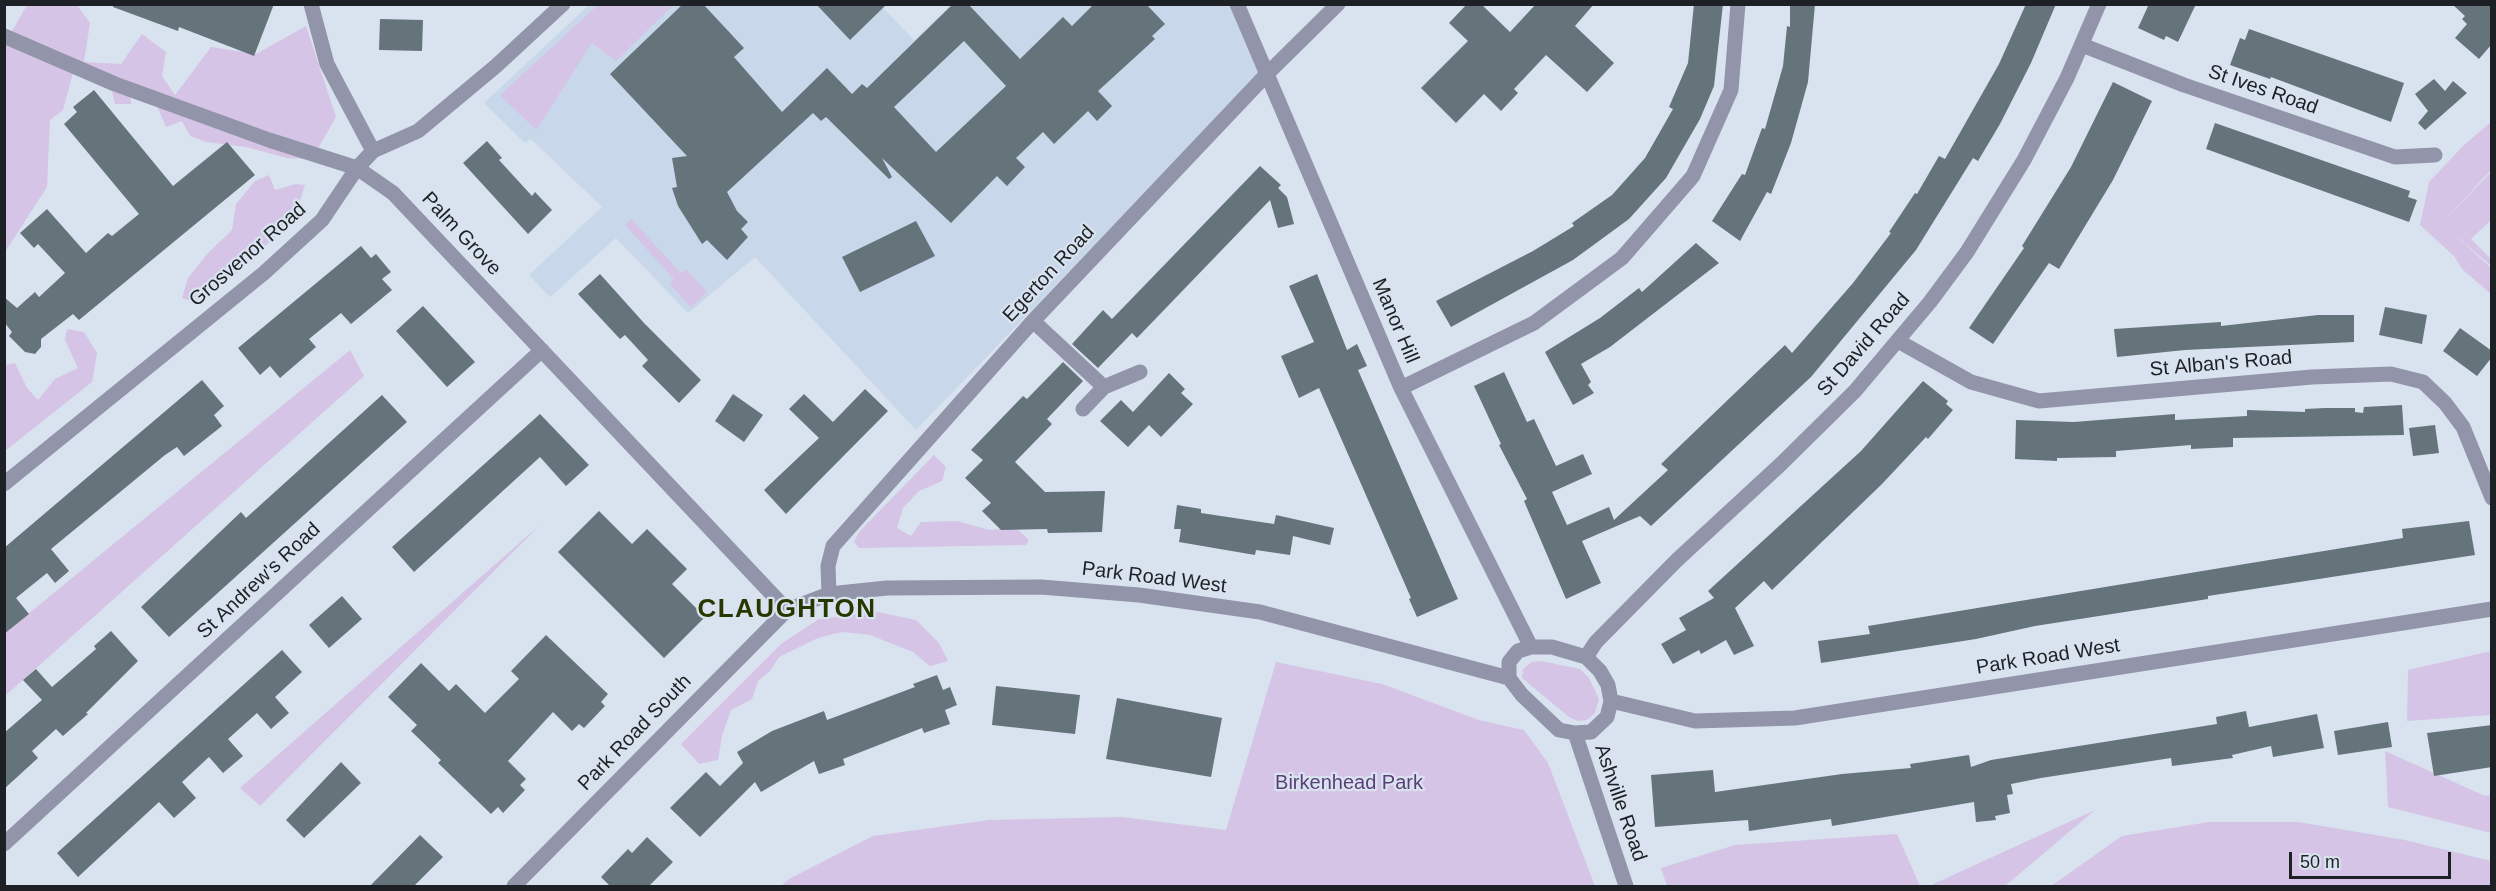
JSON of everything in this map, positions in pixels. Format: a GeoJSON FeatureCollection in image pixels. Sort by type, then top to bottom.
{"type":"FeatureCollection","features":[{"type":"Feature","properties":{"kind":"street"},"geometry":{"type":"LineString","coordinates":[[311,4],[327,64],[373,151]]}},
{"type":"Feature","properties":{"kind":"street","name":"Grosvenor Road"},"geometry":{"type":"LineString","coordinates":[[4,484],[264,273],[322,220],[357,168],[373,151],[418,131],[496,66],[563,4]]}},
{"type":"Feature","properties":{"kind":"street","name":"Manor Hill"},"geometry":{"type":"LineString","coordinates":[[1237,4],[1401,388],[1531,647]]}},
{"type":"Feature","properties":{"kind":"street","name":"Egerton Road"},"geometry":{"type":"LineString","coordinates":[[829,594],[828,566],[833,546],[1033,321],[1267,74],[1338,4]]}},
{"type":"Feature","properties":{"kind":"street"},"geometry":{"type":"LineString","coordinates":[[1401,388],[1534,323],[1622,258],[1630,249],[1693,176],[1731,90],[1738,4]]}},
{"type":"Feature","properties":{"kind":"street","name":"St David Road"},"geometry":{"type":"LineString","coordinates":[[1586,657],[1596,642],[1677,560],[1781,464],[1855,391],[1930,302],[1997,205],[2024,160],[2082,45],[2099,4]]}},
{"type":"Feature","properties":{"kind":"street","name":"Palm Grove"},"geometry":{"type":"LineString","coordinates":[[4,36],[116,84],[269,140],[357,168],[393,193],[787,610]]}},
{"type":"Feature","properties":{"kind":"street","name":"St Ives Road"},"geometry":{"type":"LineString","coordinates":[[2082,45],[2184,85],[2395,157],[2435,155]]}},
{"type":"Feature","properties":{"kind":"street"},"geometry":{"type":"LineString","coordinates":[[1033,321],[1104,387]]}},
{"type":"Feature","properties":{"kind":"street","name":"St Alban's Road"},"geometry":{"type":"LineString","coordinates":[[1898,341],[1971,382],[2039,401],[2312,377],[2391,374],[2423,382],[2445,403],[2463,427],[2492,498]]}},
{"type":"Feature","properties":{"kind":"street","name":"St Andrew's Road"},"geometry":{"type":"LineString","coordinates":[[4,843],[542,350]]}},
{"type":"Feature","properties":{"kind":"street"},"geometry":{"type":"LineString","coordinates":[[1083,409],[1104,387],[1140,372]]}},
{"type":"Feature","properties":{"kind":"street","name":"Park Road West"},"geometry":{"type":"LineString","coordinates":[[787,610],[829,594],[887,588],[1041,586],[1140,595],[1260,612],[1509,678]]}},
{"type":"Feature","properties":{"kind":"street","name":"Park Road West"},"geometry":{"type":"LineString","coordinates":[[1611,701],[1695,721],[1795,718],[2492,609]]}},
{"type":"Feature","properties":{"kind":"street","name":"Park Road South"},"geometry":{"type":"LineString","coordinates":[[514,886],[787,610]]}},
{"type":"Feature","properties":{"kind":"street"},"geometry":{"type":"LineString","coordinates":[[1531,647],[1552,647],[1586,657],[1600,671],[1608,685],[1611,701],[1607,717],[1591,732],[1575,733],[1559,730],[1522,695],[1509,678],[1509,662],[1518,651],[1531,647]]}},
{"type":"Feature","properties":{"kind":"street","name":"Ashville Road"},"geometry":{"type":"LineString","coordinates":[[1575,733],[1626,886]]}},
{"type":"Feature","properties":{"kind":"shaded area"},"geometry":{"type":"Polygon","coordinates":[[[590,4],[880,5],[914,40],[951,5],[1230,5],[1260,73],[916,430],[755,257],[688,313],[616,238],[550,297],[529,275],[602,207],[531,139],[525,143],[484,103],[590,4]]]}},
{"type":"Feature","properties":{"kind":"green space"},"geometry":{"type":"Polygon","coordinates":[[[27,5],[77,5],[90,23],[84,62],[121,64],[142,34],[166,52],[162,76],[175,95],[211,47],[256,54],[306,26],[336,117],[312,159],[287,158],[246,147],[206,142],[190,136],[182,121],[166,127],[157,106],[130,92],[131,104],[115,104],[112,91],[73,73],[63,110],[50,120],[47,187],[5,252],[5,30],[12,31],[27,5]]]}},
{"type":"Feature","properties":{"kind":"green space"},"geometry":{"type":"Polygon","coordinates":[[[598,5],[673,5],[616,61],[592,43],[536,130],[500,95],[598,5]]]}},
{"type":"Feature","properties":{"kind":"green space"},"geometry":{"type":"Polygon","coordinates":[[[2491,122],[2491,170],[2442,223],[2491,172],[2491,220],[2471,239],[2491,259],[2491,266],[2450,230],[2491,268],[2491,294],[2462,269],[2454,256],[2420,225],[2429,182],[2463,146],[2491,122]]]}},
{"type":"Feature","properties":{"kind":"green space"},"geometry":{"type":"Polygon","coordinates":[[[269,175],[275,190],[296,184],[305,185],[300,201],[279,233],[233,277],[194,302],[182,298],[188,278],[207,254],[232,230],[236,204],[255,181],[269,175]]]}},
{"type":"Feature","properties":{"kind":"green space"},"geometry":{"type":"Polygon","coordinates":[[[631,219],[681,273],[686,269],[707,292],[691,307],[670,284],[674,279],[625,225],[631,219]]]}},
{"type":"Feature","properties":{"kind":"green space"},"geometry":{"type":"Polygon","coordinates":[[[67,329],[84,332],[97,353],[92,382],[5,451],[5,365],[15,363],[27,388],[38,400],[55,379],[78,368],[65,340],[67,329]]]}},
{"type":"Feature","properties":{"kind":"green space"},"geometry":{"type":"Polygon","coordinates":[[[350,350],[364,376],[5,696],[5,633],[350,350]]]}},
{"type":"Feature","properties":{"kind":"green space"},"geometry":{"type":"Polygon","coordinates":[[[934,455],[946,467],[942,481],[919,491],[903,508],[897,528],[911,536],[921,522],[957,521],[990,530],[1015,527],[1029,540],[1026,545],[859,548],[854,542],[859,532],[934,455]]]}},
{"type":"Feature","properties":{"kind":"green space"},"geometry":{"type":"Polygon","coordinates":[[[540,525],[260,806],[240,788],[540,525]]]}},
{"type":"Feature","properties":{"kind":"green space"},"geometry":{"type":"Polygon","coordinates":[[[877,612],[916,620],[939,643],[948,661],[930,666],[913,652],[870,635],[842,632],[818,638],[779,657],[770,671],[758,681],[752,699],[731,710],[722,736],[718,760],[699,764],[681,744],[781,644],[819,619],[877,612]]]}},
{"type":"Feature","properties":{"kind":"green space"},"geometry":{"type":"Polygon","coordinates":[[[2491,651],[2491,715],[2407,721],[2408,670],[2491,651]]]}},
{"type":"Feature","properties":{"kind":"green space"},"geometry":{"type":"Polygon","coordinates":[[[1541,661],[1580,669],[1589,678],[1599,699],[1595,713],[1587,720],[1578,721],[1569,717],[1522,678],[1523,669],[1532,662],[1541,661]]]}},
{"type":"Feature","properties":{"kind":"green space","name":"Birkenhead Park"},"geometry":{"type":"Polygon","coordinates":[[[1276,662],[1382,684],[1479,720],[1524,730],[1548,763],[1595,886],[781,886],[789,879],[873,836],[989,820],[1122,817],[1226,830],[1276,662]]]}},
{"type":"Feature","properties":{"kind":"green space"},"geometry":{"type":"Polygon","coordinates":[[[2385,751],[2485,796],[2491,795],[2491,833],[2388,807],[2385,751]]]}},
{"type":"Feature","properties":{"kind":"green space"},"geometry":{"type":"Polygon","coordinates":[[[2095,810],[2005,886],[1929,886],[2095,810]]]}},
{"type":"Feature","properties":{"kind":"green space"},"geometry":{"type":"Polygon","coordinates":[[[2209,822],[2298,822],[2405,840],[2491,861],[2491,886],[2051,886],[2122,836],[2209,822]]]}},
{"type":"Feature","properties":{"kind":"green space"},"geometry":{"type":"Polygon","coordinates":[[[1897,834],[1920,886],[1667,886],[1661,868],[1735,845],[1897,834]]]}},
{"type":"Feature","properties":{"kind":"building"},"geometry":{"type":"Polygon","coordinates":[[[113,4],[274,4],[254,56],[179,27],[178,31],[113,7],[113,4]]]}},
{"type":"Feature","properties":{"kind":"building"},"geometry":{"type":"Polygon","coordinates":[[[683,4],[703,4],[744,48],[734,57],[782,112],[827,68],[852,94],[862,84],[867,88],[953,4],[968,4],[1020,59],[1063,17],[1072,26],[1094,4],[1146,4],[1165,24],[1152,36],[1155,39],[1098,91],[1112,106],[1097,121],[1088,111],[1054,144],[1043,132],[1016,158],[1025,167],[1007,186],[997,176],[951,223],[882,158],[892,177],[889,179],[826,117],[821,121],[813,113],[727,192],[737,211],[748,222],[741,229],[748,237],[727,260],[707,240],[702,244],[678,206],[672,188],[677,187],[672,158],[687,156],[610,74],[683,4]],[[964,41],[894,107],[936,152],[1006,86],[964,41]]]}},
{"type":"Feature","properties":{"kind":"building"},"geometry":{"type":"Polygon","coordinates":[[[816,4],[887,4],[850,40],[816,4]]]}},
{"type":"Feature","properties":{"kind":"building"},"geometry":{"type":"Polygon","coordinates":[[[1467,4],[1481,4],[1510,32],[1536,4],[1594,4],[1575,26],[1614,63],[1587,92],[1546,55],[1514,89],[1518,93],[1501,111],[1484,94],[1456,123],[1421,88],[1468,41],[1449,23],[1467,4]]]}},
{"type":"Feature","properties":{"kind":"building"},"geometry":{"type":"Polygon","coordinates":[[[1694,4],[1723,4],[1714,86],[1700,119],[1666,178],[1629,219],[1573,260],[1451,327],[1436,301],[1533,251],[1574,226],[1572,223],[1612,195],[1645,158],[1673,109],[1669,107],[1688,63],[1694,4]]]}},
{"type":"Feature","properties":{"kind":"building"},"geometry":{"type":"Polygon","coordinates":[[[1790,4],[1815,4],[1808,82],[1791,143],[1771,194],[1767,192],[1740,241],[1712,221],[1742,174],[1745,175],[1762,128],[1765,129],[1783,66],[1787,26],[1790,27],[1790,4]]]}},
{"type":"Feature","properties":{"kind":"building"},"geometry":{"type":"Polygon","coordinates":[[[2026,4],[2056,4],[2031,63],[2000,124],[1978,161],[1973,158],[1916,250],[1811,377],[1651,526],[1640,516],[1582,541],[1601,583],[1566,599],[1524,501],[1527,499],[1499,445],[1501,444],[1474,386],[1504,372],[1527,422],[1534,419],[1556,466],[1583,454],[1592,474],[1552,492],[1567,525],[1609,507],[1614,520],[1668,470],[1661,464],[1785,345],[1792,353],[1853,283],[1891,233],[1889,232],[1915,193],[1917,194],[1939,156],[1945,159],[1999,64],[2026,4]]]}},
{"type":"Feature","properties":{"kind":"building"},"geometry":{"type":"Polygon","coordinates":[[[2149,4],[2196,4],[2178,42],[2166,36],[2164,40],[2138,28],[2149,4]]]}},
{"type":"Feature","properties":{"kind":"building"},"geometry":{"type":"Polygon","coordinates":[[[2452,4],[2492,4],[2492,44],[2479,59],[2455,38],[2467,24],[2462,19],[2465,16],[2452,4]]]}},
{"type":"Feature","properties":{"kind":"building"},"geometry":{"type":"Polygon","coordinates":[[[380,19],[423,20],[422,51],[379,50],[380,19]]]}},
{"type":"Feature","properties":{"kind":"building"},"geometry":{"type":"Polygon","coordinates":[[[2249,29],[2404,83],[2391,122],[2271,77],[2270,79],[2230,65],[2240,38],[2245,40],[2249,29]]]}},
{"type":"Feature","properties":{"kind":"building"},"geometry":{"type":"Polygon","coordinates":[[[2434,79],[2445,91],[2453,81],[2467,93],[2425,130],[2418,123],[2428,111],[2415,94],[2434,79]]]}},
{"type":"Feature","properties":{"kind":"building"},"geometry":{"type":"Polygon","coordinates":[[[2113,82],[2152,101],[2113,180],[2059,269],[2049,263],[1993,344],[1969,328],[2024,248],[2022,246],[2071,167],[2113,82]]]}},
{"type":"Feature","properties":{"kind":"building"},"geometry":{"type":"Polygon","coordinates":[[[94,90],[173,186],[227,142],[255,175],[79,320],[73,314],[41,339],[41,347],[35,354],[25,352],[9,336],[12,332],[4,322],[4,297],[17,308],[35,292],[39,297],[65,273],[38,244],[34,248],[20,233],[47,209],[86,253],[108,233],[112,236],[139,214],[64,124],[77,112],[73,107],[94,90]]]}},
{"type":"Feature","properties":{"kind":"building"},"geometry":{"type":"Polygon","coordinates":[[[2215,123],[2410,191],[2408,197],[2417,200],[2409,222],[2206,149],[2215,123]]]}},
{"type":"Feature","properties":{"kind":"building"},"geometry":{"type":"Polygon","coordinates":[[[487,141],[502,158],[499,160],[532,196],[535,192],[552,210],[528,234],[463,163],[487,141]]]}},
{"type":"Feature","properties":{"kind":"building"},"geometry":{"type":"Polygon","coordinates":[[[1260,166],[1281,185],[1278,188],[1287,197],[1294,224],[1278,228],[1270,200],[1137,338],[1132,333],[1098,368],[1072,344],[1103,310],[1112,319],[1260,166]]]}},
{"type":"Feature","properties":{"kind":"building"},"geometry":{"type":"Polygon","coordinates":[[[916,221],[935,256],[860,292],[842,257],[916,221]]]}},
{"type":"Feature","properties":{"kind":"building"},"geometry":{"type":"Polygon","coordinates":[[[1696,243],[1719,263],[1610,347],[1581,364],[1591,382],[1588,385],[1594,393],[1573,405],[1545,352],[1600,318],[1639,288],[1642,292],[1696,243]]]}},
{"type":"Feature","properties":{"kind":"building"},"geometry":{"type":"Polygon","coordinates":[[[361,246],[371,258],[376,254],[391,272],[382,279],[392,290],[351,324],[341,313],[309,339],[316,347],[280,378],[270,366],[260,375],[238,348],[361,246]]]}},
{"type":"Feature","properties":{"kind":"building"},"geometry":{"type":"Polygon","coordinates":[[[600,274],[644,323],[701,380],[679,403],[642,366],[648,360],[625,335],[620,339],[578,294],[600,274]]]}},
{"type":"Feature","properties":{"kind":"building"},"geometry":{"type":"Polygon","coordinates":[[[1317,274],[1347,350],[1357,344],[1367,366],[1358,370],[1458,599],[1417,617],[1409,599],[1411,598],[1319,388],[1299,398],[1281,356],[1314,342],[1289,286],[1317,274]]]}},
{"type":"Feature","properties":{"kind":"building"},"geometry":{"type":"Polygon","coordinates":[[[423,306],[475,362],[447,387],[396,331],[423,306]]]}},
{"type":"Feature","properties":{"kind":"building"},"geometry":{"type":"Polygon","coordinates":[[[2385,307],[2427,315],[2422,344],[2379,335],[2385,307]]]}},
{"type":"Feature","properties":{"kind":"building"},"geometry":{"type":"Polygon","coordinates":[[[2318,315],[2354,315],[2354,342],[2185,350],[2117,357],[2114,329],[2221,322],[2221,326],[2318,315]]]}},
{"type":"Feature","properties":{"kind":"building"},"geometry":{"type":"Polygon","coordinates":[[[2460,328],[2492,351],[2492,357],[2477,376],[2443,351],[2460,328]]]}},
{"type":"Feature","properties":{"kind":"building"},"geometry":{"type":"Polygon","coordinates":[[[1063,362],[1083,381],[1047,419],[1052,424],[1015,462],[1045,492],[1105,491],[1102,532],[1048,533],[1047,529],[1001,530],[982,511],[991,503],[965,478],[983,460],[971,450],[1023,396],[1027,399],[1063,362]]]}},
{"type":"Feature","properties":{"kind":"building"},"geometry":{"type":"Polygon","coordinates":[[[1169,373],[1185,389],[1181,393],[1193,404],[1161,437],[1149,425],[1128,447],[1100,421],[1121,400],[1133,412],[1169,373]]]}},
{"type":"Feature","properties":{"kind":"building"},"geometry":{"type":"Polygon","coordinates":[[[202,380],[224,406],[214,415],[222,426],[184,456],[177,447],[165,455],[51,549],[69,571],[55,583],[47,573],[16,598],[29,614],[4,634],[4,548],[202,380]]]}},
{"type":"Feature","properties":{"kind":"building"},"geometry":{"type":"Polygon","coordinates":[[[1923,381],[1948,401],[1946,404],[1953,410],[1928,439],[1926,437],[1882,484],[1772,590],[1764,581],[1735,608],[1754,646],[1734,655],[1726,640],[1701,654],[1699,650],[1673,664],[1661,644],[1686,630],[1679,618],[1714,598],[1708,591],[1861,451],[1923,381]]]}},
{"type":"Feature","properties":{"kind":"building"},"geometry":{"type":"Polygon","coordinates":[[[865,389],[888,411],[786,514],[764,490],[819,438],[789,409],[804,394],[833,422],[865,389]]]}},
{"type":"Feature","properties":{"kind":"building"},"geometry":{"type":"Polygon","coordinates":[[[733,394],[763,415],[744,442],[715,421],[733,394]]]}},
{"type":"Feature","properties":{"kind":"building"},"geometry":{"type":"Polygon","coordinates":[[[382,395],[407,422],[169,637],[141,607],[241,512],[246,518],[382,395]]]}},
{"type":"Feature","properties":{"kind":"building"},"geometry":{"type":"Polygon","coordinates":[[[2402,405],[2404,435],[2233,438],[2233,447],[2191,449],[2191,445],[2116,451],[2116,457],[2057,458],[2057,461],[2015,459],[2016,420],[2074,422],[2175,414],[2175,420],[2247,416],[2247,410],[2305,412],[2305,409],[2325,408],[2355,408],[2355,412],[2363,413],[2364,407],[2402,405]]]}},
{"type":"Feature","properties":{"kind":"building"},"geometry":{"type":"Polygon","coordinates":[[[540,414],[589,465],[566,486],[540,457],[414,572],[392,547],[540,414]]]}},
{"type":"Feature","properties":{"kind":"building"},"geometry":{"type":"Polygon","coordinates":[[[2435,425],[2439,453],[2413,456],[2409,428],[2435,425]]]}},
{"type":"Feature","properties":{"kind":"building"},"geometry":{"type":"Polygon","coordinates":[[[1177,505],[1201,509],[1201,513],[1274,524],[1276,515],[1334,528],[1330,545],[1293,536],[1290,555],[1256,550],[1255,555],[1179,542],[1181,529],[1174,529],[1177,505]]]}},
{"type":"Feature","properties":{"kind":"building"},"geometry":{"type":"Polygon","coordinates":[[[599,511],[632,544],[647,529],[687,569],[672,584],[705,617],[664,658],[558,552],[599,511]]]}},
{"type":"Feature","properties":{"kind":"building"},"geometry":{"type":"Polygon","coordinates":[[[2469,521],[2475,555],[2208,596],[2208,599],[1821,663],[1818,641],[1870,634],[1868,626],[2403,538],[2402,529],[2469,521]]]}},
{"type":"Feature","properties":{"kind":"building"},"geometry":{"type":"Polygon","coordinates":[[[342,596],[362,619],[329,648],[309,625],[342,596]]]}},
{"type":"Feature","properties":{"kind":"building"},"geometry":{"type":"Polygon","coordinates":[[[111,631],[138,661],[86,713],[88,714],[63,736],[56,729],[32,751],[38,758],[4,789],[4,733],[42,700],[23,680],[36,669],[52,687],[96,649],[94,646],[111,631]]]}},
{"type":"Feature","properties":{"kind":"building"},"geometry":{"type":"Polygon","coordinates":[[[546,635],[608,694],[601,702],[605,706],[584,728],[579,724],[572,731],[553,712],[508,761],[526,779],[520,785],[525,790],[503,813],[498,807],[491,814],[438,763],[441,760],[411,731],[417,725],[388,697],[421,663],[449,691],[456,684],[485,713],[519,679],[511,671],[546,635]]]}},
{"type":"Feature","properties":{"kind":"building"},"geometry":{"type":"Polygon","coordinates":[[[282,650],[302,672],[275,697],[289,713],[271,729],[257,713],[228,739],[243,756],[223,773],[209,757],[182,782],[196,798],[174,818],[159,802],[78,877],[57,853],[282,650]]]}},
{"type":"Feature","properties":{"kind":"building"},"geometry":{"type":"Polygon","coordinates":[[[937,675],[943,690],[950,687],[957,705],[945,710],[950,724],[924,733],[922,728],[843,759],[845,765],[819,774],[814,761],[761,792],[755,782],[700,837],[670,808],[706,772],[720,786],[743,763],[737,752],[772,731],[824,711],[827,720],[915,687],[913,684],[937,675]]]}},
{"type":"Feature","properties":{"kind":"building"},"geometry":{"type":"Polygon","coordinates":[[[996,686],[1080,695],[1075,734],[992,725],[996,686]]]}},
{"type":"Feature","properties":{"kind":"building"},"geometry":{"type":"Polygon","coordinates":[[[1117,698],[1222,718],[1211,777],[1106,759],[1117,698]]]}},
{"type":"Feature","properties":{"kind":"building"},"geometry":{"type":"Polygon","coordinates":[[[2246,711],[2249,727],[2317,714],[2324,748],[2273,757],[2271,746],[2232,755],[2233,758],[2172,766],[2171,758],[2011,784],[2013,794],[2007,795],[2010,813],[1995,816],[1996,820],[1976,822],[1974,802],[1832,826],[1831,819],[1749,831],[1748,820],[1655,827],[1651,775],[1713,770],[1715,792],[1842,774],[1911,768],[1910,764],[1969,755],[1971,767],[1991,760],[2217,724],[2216,717],[2246,711]]]}},
{"type":"Feature","properties":{"kind":"building"},"geometry":{"type":"Polygon","coordinates":[[[2388,722],[2392,747],[2338,755],[2334,731],[2388,722]]]}},
{"type":"Feature","properties":{"kind":"building"},"geometry":{"type":"Polygon","coordinates":[[[2492,725],[2492,767],[2434,776],[2427,733],[2492,725]]]}},
{"type":"Feature","properties":{"kind":"building"},"geometry":{"type":"Polygon","coordinates":[[[341,762],[361,783],[304,838],[286,820],[341,762]]]}},
{"type":"Feature","properties":{"kind":"building"},"geometry":{"type":"Polygon","coordinates":[[[420,835],[443,857],[414,886],[370,886],[420,835]]]}},
{"type":"Feature","properties":{"kind":"building"},"geometry":{"type":"Polygon","coordinates":[[[647,837],[673,862],[649,886],[610,886],[601,877],[628,849],[632,853],[647,837]]]}},
{"type":"Feature","properties":{"kind":"district","name":"CLAUGHTON"},"geometry":{"type":"Point","coordinates":[787,610]}}]}
